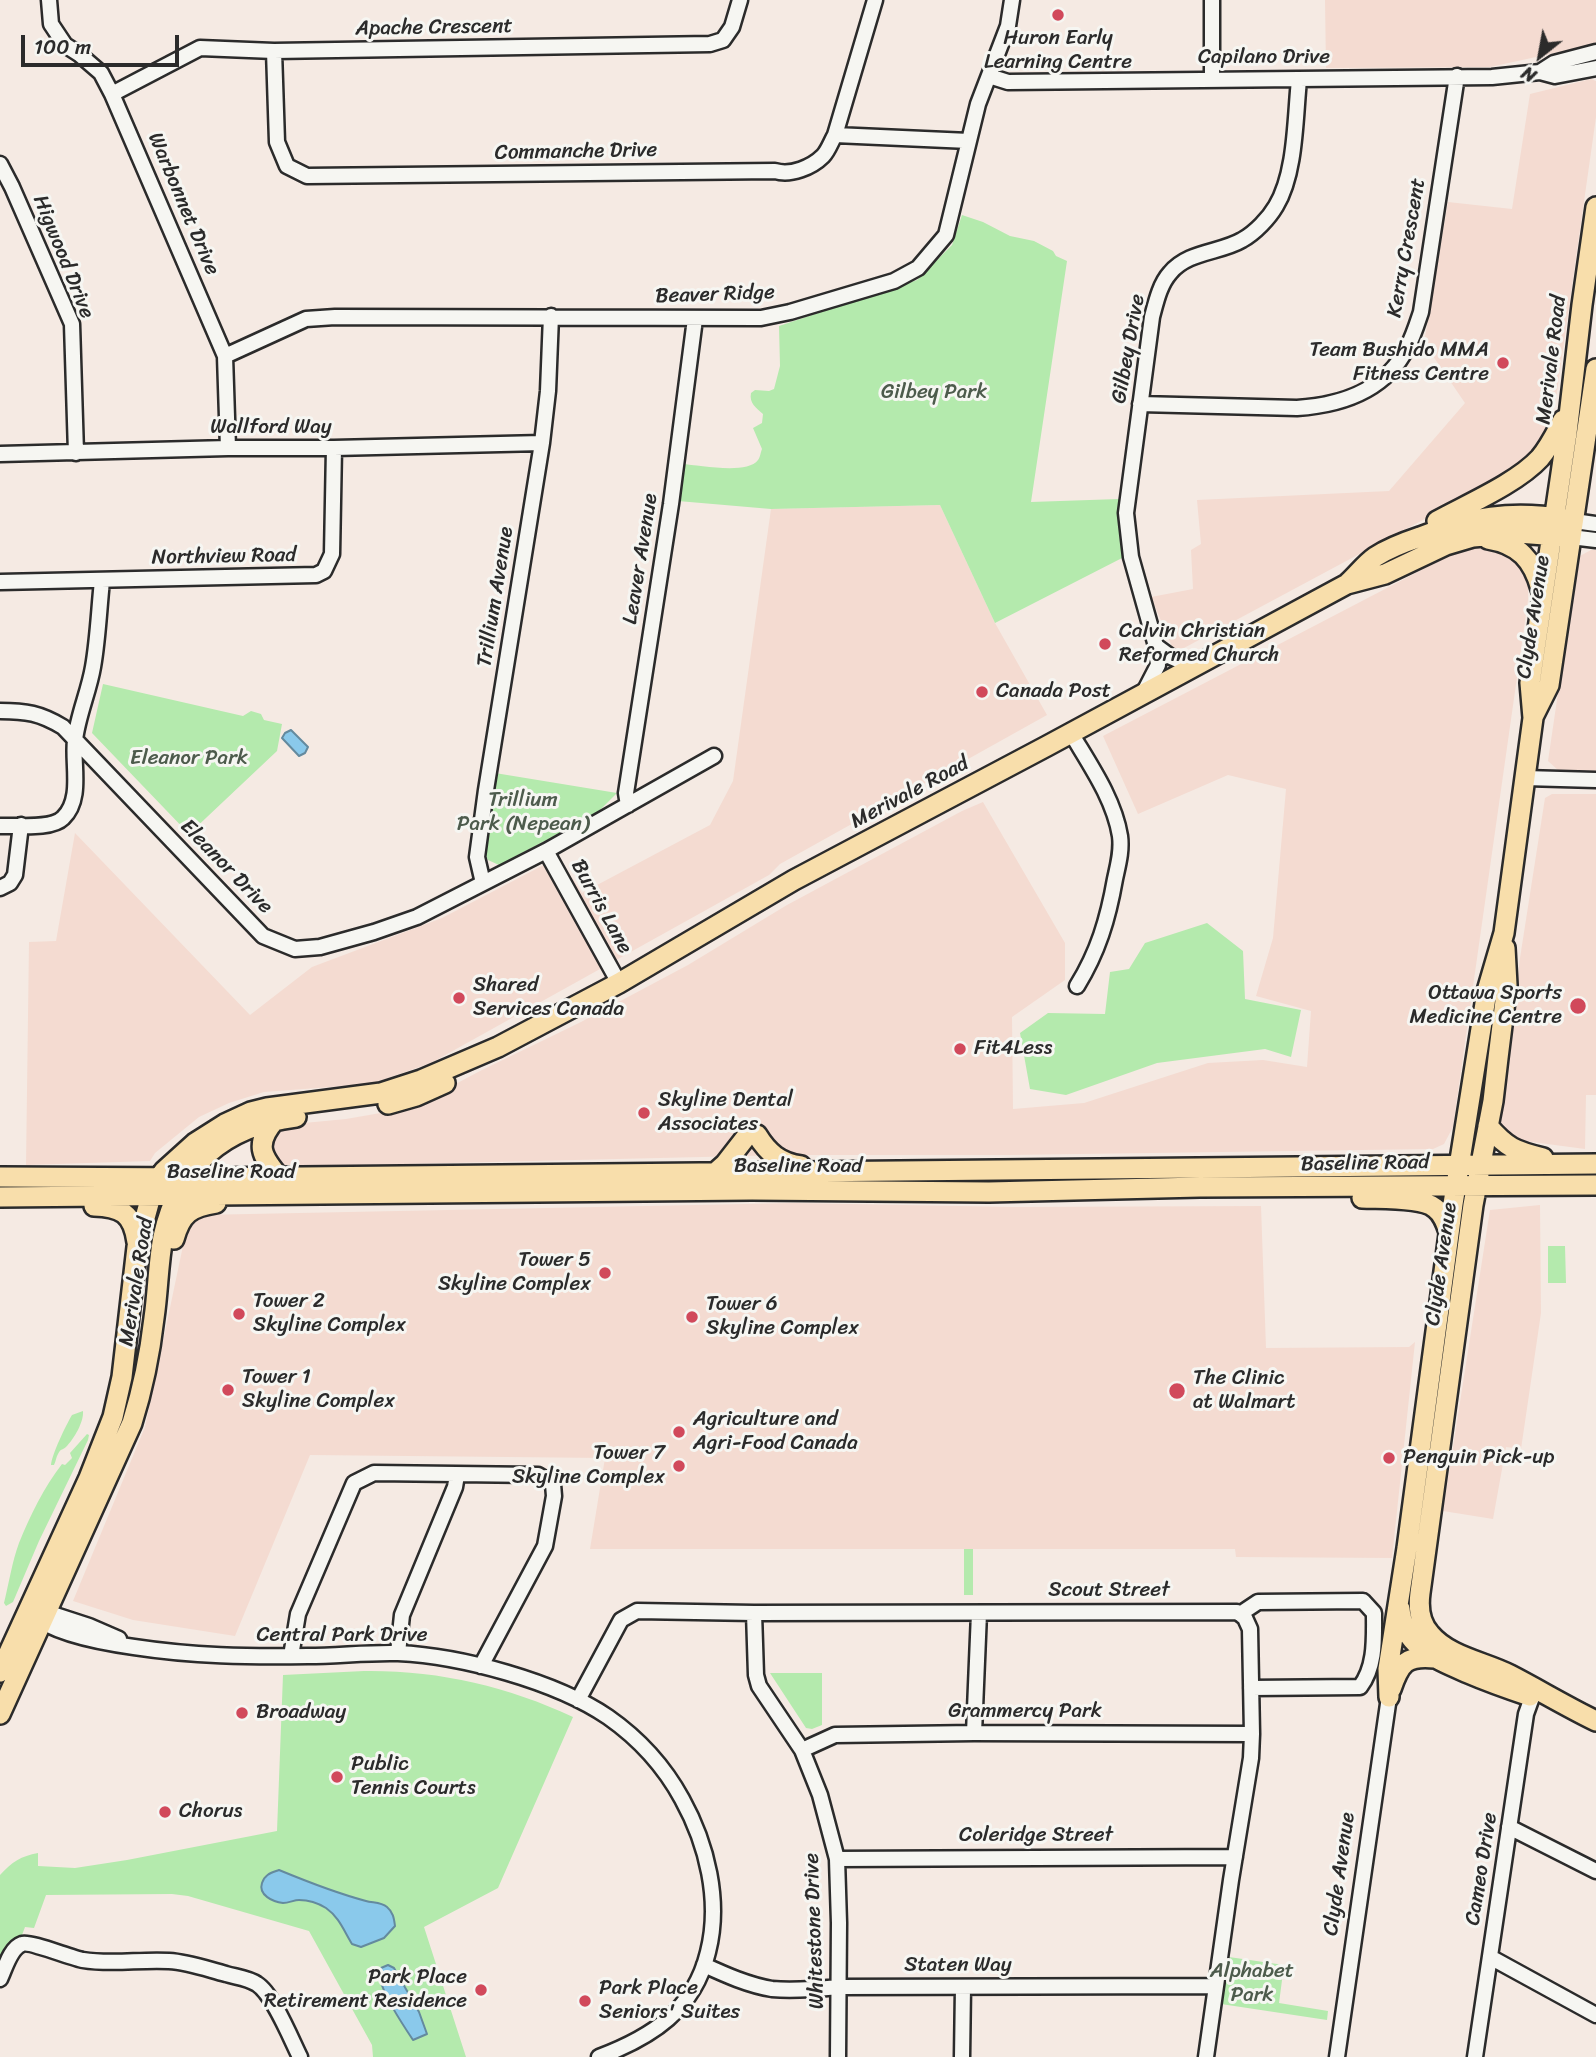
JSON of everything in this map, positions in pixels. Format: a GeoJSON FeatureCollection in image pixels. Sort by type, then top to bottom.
{"type":"FeatureCollection","features":[{"type":"Feature","properties":{"kind":"main road","name":"Merivale Road"},"geometry":{"type":"LineString","coordinates":[[1563,528],[1569,406],[1596,207]]}},
{"type":"Feature","properties":{"kind":"main road","name":"Merivale Road"},"geometry":{"type":"LineString","coordinates":[[1563,528],[1596,369]]}},
{"type":"Feature","properties":{"kind":"main road"},"geometry":{"type":"LineString","coordinates":[[1395,546],[1526,471],[1550,445],[1569,406]]}},
{"type":"Feature","properties":{"kind":"main road","name":"Merivale Road"},"geometry":{"type":"LineString","coordinates":[[1347,584],[1374,557],[1395,546],[1477,518],[1513,515],[1563,528]]}},
{"type":"Feature","properties":{"kind":"main road","name":"Merivale Road"},"geometry":{"type":"LineString","coordinates":[[0,1714],[113,1417],[122,1377],[137,1248],[155,1187],[195,1143],[237,1117],[267,1108],[382,1093],[421,1080],[498,1047],[619,983],[794,880],[1347,584],[1385,574],[1446,545],[1473,537],[1563,528]]}},
{"type":"Feature","properties":{"kind":"main road","name":"Clyde Avenue"},"geometry":{"type":"LineString","coordinates":[[1389,1697],[1388,1669],[1458,1176],[1488,991],[1504,933],[1533,718],[1530,683],[1542,596],[1563,528]]}},
{"type":"Feature","properties":{"kind":"main road","name":"Clyde Avenue"},"geometry":{"type":"LineString","coordinates":[[1533,718],[1549,685],[1563,528]]}},
{"type":"Feature","properties":{"kind":"main road"},"geometry":{"type":"LineString","coordinates":[[1473,537],[1507,544],[1525,557],[1535,571],[1542,596]]}},
{"type":"Feature","properties":{"kind":"main road","name":"Clyde Avenue"},"geometry":{"type":"LineString","coordinates":[[1504,933],[1507,985],[1419,1602],[1424,1626],[1434,1639],[1509,1675],[1534,1693]]}},
{"type":"Feature","properties":{"kind":"main road","name":"Merivale Road"},"geometry":{"type":"LineString","coordinates":[[0,1672],[38,1616],[132,1423],[145,1379],[163,1238],[181,1187],[194,1167],[215,1147],[247,1129],[275,1120],[351,1111],[416,1096],[445,1083],[498,1047]]}},
{"type":"Feature","properties":{"kind":"main road"},"geometry":{"type":"LineString","coordinates":[[275,1120],[265,1133],[262,1147],[265,1160],[280,1178]]}},
{"type":"Feature","properties":{"kind":"main road"},"geometry":{"type":"LineString","coordinates":[[1488,1126],[1511,1148],[1566,1164]]}},
{"type":"Feature","properties":{"kind":"main road"},"geometry":{"type":"LineString","coordinates":[[716,1172],[752,1136],[778,1159],[790,1164],[830,1171]]}},
{"type":"Feature","properties":{"kind":"main road","name":"Baseline Road"},"geometry":{"type":"LineString","coordinates":[[592,1183],[716,1172],[752,1178],[989,1192],[1282,1187],[1458,1176],[1480,1166],[1596,1164]]}},
{"type":"Feature","properties":{"kind":"main road"},"geometry":{"type":"LineString","coordinates":[[988,1170],[989,1192]]}},
{"type":"Feature","properties":{"kind":"main road","name":"Baseline Road"},"geometry":{"type":"LineString","coordinates":[[0,1177],[181,1187],[280,1178],[470,1184],[592,1183],[752,1178],[830,1171],[988,1170],[1458,1176],[1477,1186],[1596,1185]]}},
{"type":"Feature","properties":{"kind":"main road","name":"Baseline Road"},"geometry":{"type":"LineString","coordinates":[[181,1187],[265,1196],[470,1184]]}},
{"type":"Feature","properties":{"kind":"main road","name":"Baseline Road"},"geometry":{"type":"LineString","coordinates":[[0,1197],[38,1197],[155,1187]]}},
{"type":"Feature","properties":{"kind":"main road"},"geometry":{"type":"LineString","coordinates":[[1282,1187],[1331,1196],[1433,1205],[1442,1215],[1450,1233]]}},
{"type":"Feature","properties":{"kind":"main road"},"geometry":{"type":"LineString","coordinates":[[154,1318],[181,1219],[193,1209],[202,1206],[265,1196]]}},
{"type":"Feature","properties":{"kind":"main road"},"geometry":{"type":"LineString","coordinates":[[38,1197],[69,1205],[105,1206],[122,1211],[135,1227],[137,1248]]}},
{"type":"Feature","properties":{"kind":"main road"},"geometry":{"type":"LineString","coordinates":[[1416,1480],[1433,1492]]}},
{"type":"Feature","properties":{"kind":"main road"},"geometry":{"type":"LineString","coordinates":[[1399,1599],[1404,1628],[1419,1647],[1435,1658],[1501,1687],[1534,1693],[1596,1721]]}},
{"type":"Feature","properties":{"kind":"main road"},"geometry":{"type":"LineString","coordinates":[[1389,1697],[1397,1674],[1409,1659],[1420,1656],[1435,1658]]}},
{"type":"Feature","properties":{"kind":"street","name":"Warbonnet Drive"},"geometry":{"type":"LineString","coordinates":[[49,0],[51,24],[65,45],[101,73],[113,94],[225,356],[229,448]]}},
{"type":"Feature","properties":{"kind":"street","name":"Apache Crescent"},"geometry":{"type":"LineString","coordinates":[[113,94],[200,48],[274,51],[710,44],[723,40],[732,27],[740,0]]}},
{"type":"Feature","properties":{"kind":"street"},"geometry":{"type":"LineString","coordinates":[[875,0],[835,135],[968,141]]}},
{"type":"Feature","properties":{"kind":"street","name":"Beaver Ridge"},"geometry":{"type":"LineString","coordinates":[[225,356],[306,319],[551,316],[761,318],[894,281],[918,268],[946,235],[978,104],[1008,26],[1012,0]]}},
{"type":"Feature","properties":{"kind":"street"},"geometry":{"type":"LineString","coordinates":[[1212,0],[1212,79]]}},
{"type":"Feature","properties":{"kind":"street","name":"Commanche Drive"},"geometry":{"type":"LineString","coordinates":[[274,51],[277,142],[286,166],[307,176],[782,173],[805,169],[824,155],[835,135]]}},
{"type":"Feature","properties":{"kind":"street","name":"Capilano Drive"},"geometry":{"type":"LineString","coordinates":[[1540,72],[1554,63],[1596,52]]}},
{"type":"Feature","properties":{"kind":"street","name":"Capilano Drive"},"geometry":{"type":"LineString","coordinates":[[989,76],[1008,82],[1299,80],[1492,77],[1540,72],[1555,76],[1596,68]]}},
{"type":"Feature","properties":{"kind":"street","name":"Kerry Crescent"},"geometry":{"type":"LineString","coordinates":[[1140,404],[1297,408],[1322,406],[1346,401],[1387,376],[1407,349],[1421,312],[1457,76]]}},
{"type":"Feature","properties":{"kind":"street","name":"Gilbey Drive"},"geometry":{"type":"LineString","coordinates":[[1143,694],[1158,665],[1156,646],[1131,556],[1126,513],[1152,317],[1158,295],[1170,272],[1191,257],[1242,240],[1261,224],[1276,206],[1290,161],[1299,80]]}},
{"type":"Feature","properties":{"kind":"street","name":"Higwood Drive"},"geometry":{"type":"LineString","coordinates":[[0,164],[72,324],[76,453]]}},
{"type":"Feature","properties":{"kind":"street","name":"Trillium Avenue"},"geometry":{"type":"LineString","coordinates":[[483,883],[477,857],[541,443],[548,391],[551,316]]}},
{"type":"Feature","properties":{"kind":"street","name":"Leaver Avenue"},"geometry":{"type":"LineString","coordinates":[[628,805],[626,793],[671,504],[695,319]]}},
{"type":"Feature","properties":{"kind":"street","name":"Wallford Way"},"geometry":{"type":"LineString","coordinates":[[0,454],[541,443]]}},
{"type":"Feature","properties":{"kind":"street","name":"Northview Road"},"geometry":{"type":"LineString","coordinates":[[0,582],[316,575],[324,571],[332,554],[334,448]]}},
{"type":"Feature","properties":{"kind":"street"},"geometry":{"type":"LineString","coordinates":[[1563,528],[1596,524]]}},
{"type":"Feature","properties":{"kind":"street"},"geometry":{"type":"LineString","coordinates":[[1563,528],[1596,540]]}},
{"type":"Feature","properties":{"kind":"street"},"geometry":{"type":"LineString","coordinates":[[0,826],[49,825],[61,821],[69,811],[76,775],[75,740],[93,666],[102,581]]}},
{"type":"Feature","properties":{"kind":"street"},"geometry":{"type":"LineString","coordinates":[[1156,646],[1171,657],[1194,667]]}},
{"type":"Feature","properties":{"kind":"street","name":"Eleanor Drive"},"geometry":{"type":"LineString","coordinates":[[0,711],[44,715],[63,727],[263,936],[295,949],[320,947],[417,917],[546,851],[714,756]]}},
{"type":"Feature","properties":{"kind":"street"},"geometry":{"type":"LineString","coordinates":[[1071,733],[1098,778],[1120,835],[1120,853],[1109,913],[1097,950],[1077,986]]}},
{"type":"Feature","properties":{"kind":"street"},"geometry":{"type":"LineString","coordinates":[[1525,779],[1596,780]]}},
{"type":"Feature","properties":{"kind":"street"},"geometry":{"type":"LineString","coordinates":[[0,888],[10,883],[15,875],[21,825]]}},
{"type":"Feature","properties":{"kind":"street","name":"Burris Lane"},"geometry":{"type":"LineString","coordinates":[[546,851],[619,983]]}},
{"type":"Feature","properties":{"kind":"street"},"geometry":{"type":"LineString","coordinates":[[290,1656],[298,1614],[354,1483],[374,1473],[538,1475],[553,1484],[554,1496],[545,1546],[481,1666]]}},
{"type":"Feature","properties":{"kind":"street"},"geometry":{"type":"LineString","coordinates":[[398,1653],[402,1615],[456,1488],[457,1475]]}},
{"type":"Feature","properties":{"kind":"street"},"geometry":{"type":"LineString","coordinates":[[1206,2057],[1251,1758],[1250,1629],[1240,1614],[1258,1602],[1363,1601],[1374,1613],[1374,1646],[1369,1675],[1360,1687],[1251,1688]]}},
{"type":"Feature","properties":{"kind":"street","name":"Scout Street"},"geometry":{"type":"LineString","coordinates":[[578,1699],[621,1620],[637,1611],[1227,1611],[1240,1614]]}},
{"type":"Feature","properties":{"kind":"street","name":"Whitestone Drive"},"geometry":{"type":"LineString","coordinates":[[754,1613],[756,1675],[760,1686],[802,1750],[820,1795],[836,1859],[839,1923],[838,2057]]}},
{"type":"Feature","properties":{"kind":"street"},"geometry":{"type":"LineString","coordinates":[[974,1732],[979,1613]]}},
{"type":"Feature","properties":{"kind":"street","name":"Central Park Drive"},"geometry":{"type":"LineString","coordinates":[[38,1616],[89,1626],[140,1648],[189,1655],[424,1655],[513,1675],[578,1699],[617,1724],[647,1751],[671,1781],[690,1814],[703,1847],[712,1894],[713,1925],[704,1965],[684,2000],[662,2025],[634,2042],[599,2057]]}},
{"type":"Feature","properties":{"kind":"street","name":"Cameo Drive"},"geometry":{"type":"LineString","coordinates":[[1475,2057],[1526,1714],[1534,1693]]}},
{"type":"Feature","properties":{"kind":"street","name":"Clyde Avenue"},"geometry":{"type":"LineString","coordinates":[[1337,2057],[1389,1697]]}},
{"type":"Feature","properties":{"kind":"street","name":"Grammercy Park"},"geometry":{"type":"LineString","coordinates":[[802,1750],[835,1735],[974,1732],[1252,1734]]}},
{"type":"Feature","properties":{"kind":"street"},"geometry":{"type":"LineString","coordinates":[[1509,1827],[1596,1871]]}},
{"type":"Feature","properties":{"kind":"street","name":"Coleridge Street"},"geometry":{"type":"LineString","coordinates":[[836,1859],[1235,1857]]}},
{"type":"Feature","properties":{"kind":"street"},"geometry":{"type":"LineString","coordinates":[[0,1979],[14,1950],[24,1943],[96,1962],[185,1963],[258,1984],[270,1998],[300,2057]]}},
{"type":"Feature","properties":{"kind":"street"},"geometry":{"type":"LineString","coordinates":[[1490,1957],[1596,2015]]}},
{"type":"Feature","properties":{"kind":"street","name":"Staten Way"},"geometry":{"type":"LineString","coordinates":[[704,1965],[736,1979],[772,1989],[794,1990],[839,1987],[1216,1986]]}},
{"type":"Feature","properties":{"kind":"street"},"geometry":{"type":"LineString","coordinates":[[962,2057],[963,1987]]}},
{"type":"Feature","properties":{"kind":"shaded area"},"geometry":{"type":"Polygon","coordinates":[[[1325,0],[1596,0],[1596,44],[1490,67],[1326,68],[1325,0]]]}},
{"type":"Feature","properties":{"kind":"shaded area"},"geometry":{"type":"Polygon","coordinates":[[[1591,79],[1596,81],[1596,117],[1557,392],[1550,422],[1539,445],[1521,466],[1475,492],[1184,648],[1173,649],[1151,597],[1193,589],[1191,550],[1201,544],[1197,500],[1389,491],[1465,403],[1424,343],[1448,202],[1512,209],[1530,94],[1591,79]]]}},
{"type":"Feature","properties":{"kind":"shaded area"},"geometry":{"type":"Polygon","coordinates":[[[940,505],[995,623],[1047,715],[780,864],[769,875],[431,1063],[371,1084],[264,1092],[229,1103],[199,1117],[155,1153],[150,1161],[26,1165],[29,942],[56,941],[75,833],[250,1015],[312,967],[442,918],[559,857],[582,893],[710,825],[733,781],[771,509],[940,505]]]}},
{"type":"Feature","properties":{"kind":"shaded area"},"geometry":{"type":"Polygon","coordinates":[[[1471,546],[1494,549],[1514,558],[1528,577],[1528,600],[1453,1127],[1444,1144],[1433,1149],[787,1155],[278,1167],[273,1162],[271,1137],[283,1125],[392,1111],[435,1095],[688,965],[787,905],[983,802],[1065,943],[1065,980],[1012,1017],[1013,1109],[1084,1103],[1208,1063],[1263,1060],[1307,1067],[1311,1011],[1256,996],[1273,938],[1286,789],[1228,775],[1138,814],[1103,736],[1471,546]]]}},
{"type":"Feature","properties":{"kind":"shaded area"},"geometry":{"type":"Polygon","coordinates":[[[1596,550],[1596,773],[1559,771],[1548,761],[1578,557],[1596,550]]]}},
{"type":"Feature","properties":{"kind":"shaded area"},"geometry":{"type":"Polygon","coordinates":[[[1552,794],[1596,794],[1596,1095],[1586,1095],[1585,1149],[1517,1140],[1506,1134],[1501,1122],[1520,958],[1545,798],[1552,794]]]}},
{"type":"Feature","properties":{"kind":"shaded area"},"geometry":{"type":"Polygon","coordinates":[[[794,1203],[1013,1207],[1261,1206],[1266,1348],[1409,1347],[1415,1342],[1392,1558],[1236,1557],[1235,1549],[590,1549],[605,1458],[310,1455],[235,1636],[133,1620],[73,1601],[145,1427],[184,1241],[189,1223],[200,1215],[794,1203]]]}},
{"type":"Feature","properties":{"kind":"shaded area"},"geometry":{"type":"Polygon","coordinates":[[[1540,1205],[1541,1313],[1521,1449],[1506,1447],[1493,1519],[1443,1511],[1490,1210],[1540,1205]]]}},
{"type":"Feature","properties":{"kind":"green space","name":"Gilbey Park"},"geometry":{"type":"Polygon","coordinates":[[[962,215],[1010,236],[1034,241],[1067,261],[1031,502],[1119,499],[1124,557],[995,623],[940,505],[771,509],[678,501],[682,464],[734,468],[752,465],[759,459],[762,449],[753,428],[762,423],[763,414],[752,402],[751,393],[755,390],[774,389],[780,366],[779,326],[917,280],[952,245],[962,215]]]}},
{"type":"Feature","properties":{"kind":"green space","name":"Eleanor Park"},"geometry":{"type":"Polygon","coordinates":[[[103,684],[243,716],[251,711],[261,714],[264,720],[282,724],[277,751],[189,834],[92,733],[103,684]]]}},
{"type":"Feature","properties":{"kind":"green space","name":"Trillium Park (Nepean)"},"geometry":{"type":"Polygon","coordinates":[[[495,773],[617,793],[596,814],[499,865],[488,860],[483,849],[495,773]]]}},
{"type":"Feature","properties":{"kind":"green space"},"geometry":{"type":"Polygon","coordinates":[[[1207,923],[1243,951],[1245,999],[1301,1010],[1291,1057],[1265,1049],[1157,1063],[1066,1095],[1030,1089],[1020,1033],[1048,1013],[1105,1014],[1110,972],[1129,969],[1145,943],[1207,923]]]}},
{"type":"Feature","properties":{"kind":"green space"},"geometry":{"type":"Polygon","coordinates":[[[1548,1246],[1565,1246],[1566,1283],[1548,1283],[1548,1246]]]}},
{"type":"Feature","properties":{"kind":"green space"},"geometry":{"type":"Polygon","coordinates":[[[83,1411],[75,1435],[60,1451],[54,1465],[51,1465],[72,1415],[83,1411]]]}},
{"type":"Feature","properties":{"kind":"green space"},"geometry":{"type":"Polygon","coordinates":[[[87,1434],[88,1440],[13,1602],[6,1606],[4,1603],[14,1558],[28,1522],[55,1473],[62,1464],[65,1465],[72,1458],[70,1453],[87,1434]]]}},
{"type":"Feature","properties":{"kind":"green space"},"geometry":{"type":"Polygon","coordinates":[[[964,1549],[973,1549],[973,1595],[964,1595],[964,1549]]]}},
{"type":"Feature","properties":{"kind":"green space"},"geometry":{"type":"Polygon","coordinates":[[[364,1671],[418,1673],[471,1682],[523,1697],[573,1717],[498,1888],[424,1927],[466,2057],[373,2057],[372,2045],[309,1931],[188,1896],[46,1895],[34,1928],[25,1927],[22,1935],[10,1944],[0,1965],[0,1875],[9,1867],[22,1858],[38,1853],[38,1866],[75,1868],[277,1831],[283,1675],[364,1671]]]}},
{"type":"Feature","properties":{"kind":"green space"},"geometry":{"type":"Polygon","coordinates":[[[770,1673],[822,1673],[822,1725],[806,1728],[770,1673]]]}},
{"type":"Feature","properties":{"kind":"green space","name":"Alphabet Park"},"geometry":{"type":"Polygon","coordinates":[[[1229,1957],[1284,1965],[1279,2003],[1328,2011],[1327,2020],[1221,2004],[1229,1957]]]}},
{"type":"Feature","properties":{"kind":"water"},"geometry":{"type":"Polygon","coordinates":[[[291,730],[308,747],[305,753],[299,756],[282,738],[291,730]]]}},
{"type":"Feature","properties":{"kind":"water"},"geometry":{"type":"Polygon","coordinates":[[[279,1870],[333,1891],[385,1905],[392,1913],[395,1926],[384,1938],[361,1947],[352,1944],[338,1920],[323,1906],[303,1900],[279,1902],[264,1894],[261,1887],[263,1880],[279,1870]]]}},
{"type":"Feature","properties":{"kind":"water"},"geometry":{"type":"Polygon","coordinates":[[[388,1965],[394,1968],[419,2012],[427,2034],[413,2040],[393,2009],[378,1975],[381,1968],[388,1965]]]}},
{"type":"Feature","properties":{"kind":"place","name":"Huron Early Learning Centre"},"geometry":{"type":"Point","coordinates":[1058,15]}},
{"type":"Feature","properties":{"kind":"place","name":"Team Bushido MMA Fitness Centre"},"geometry":{"type":"Point","coordinates":[1503,363]}},
{"type":"Feature","properties":{"kind":"place","name":"Calvin Christian Reformed Church"},"geometry":{"type":"Point","coordinates":[1105,644]}},
{"type":"Feature","properties":{"kind":"place","name":"Canada Post"},"geometry":{"type":"Point","coordinates":[982,692]}},
{"type":"Feature","properties":{"kind":"place","name":"Shared Services Canada"},"geometry":{"type":"Point","coordinates":[459,998]}},
{"type":"Feature","properties":{"kind":"place","name":"Ottawa Sports Medicine Centre"},"geometry":{"type":"Point","coordinates":[1578,1006]}},
{"type":"Feature","properties":{"kind":"place","name":"Fit4Less"},"geometry":{"type":"Point","coordinates":[960,1049]}},
{"type":"Feature","properties":{"kind":"place","name":"Skyline Dental Associates"},"geometry":{"type":"Point","coordinates":[644,1113]}},
{"type":"Feature","properties":{"kind":"place","name":"Tower 5 Skyline Complex"},"geometry":{"type":"Point","coordinates":[605,1273]}},
{"type":"Feature","properties":{"kind":"place","name":"Tower 2 Skyline Complex"},"geometry":{"type":"Point","coordinates":[239,1314]}},
{"type":"Feature","properties":{"kind":"place","name":"Tower 6 Skyline Complex"},"geometry":{"type":"Point","coordinates":[692,1317]}},
{"type":"Feature","properties":{"kind":"place","name":"Tower 1 Skyline Complex"},"geometry":{"type":"Point","coordinates":[228,1390]}},
{"type":"Feature","properties":{"kind":"place","name":"The Clinic at Walmart"},"geometry":{"type":"Point","coordinates":[1177,1391]}},
{"type":"Feature","properties":{"kind":"place","name":"Agriculture and Agri-Food Canada"},"geometry":{"type":"Point","coordinates":[679,1432]}},
{"type":"Feature","properties":{"kind":"place","name":"Penguin Pick-up"},"geometry":{"type":"Point","coordinates":[1389,1458]}},
{"type":"Feature","properties":{"kind":"place","name":"Tower 7 Skyline Complex"},"geometry":{"type":"Point","coordinates":[679,1466]}},
{"type":"Feature","properties":{"kind":"place","name":"Broadway"},"geometry":{"type":"Point","coordinates":[242,1713]}},
{"type":"Feature","properties":{"kind":"place","name":"Public Tennis Courts"},"geometry":{"type":"Point","coordinates":[337,1777]}},
{"type":"Feature","properties":{"kind":"place","name":"Chorus"},"geometry":{"type":"Point","coordinates":[165,1812]}},
{"type":"Feature","properties":{"kind":"place","name":"Park Place Retirement Residence"},"geometry":{"type":"Point","coordinates":[481,1990]}},
{"type":"Feature","properties":{"kind":"place","name":"Park Place Seniors' Suites"},"geometry":{"type":"Point","coordinates":[585,2001]}}]}
